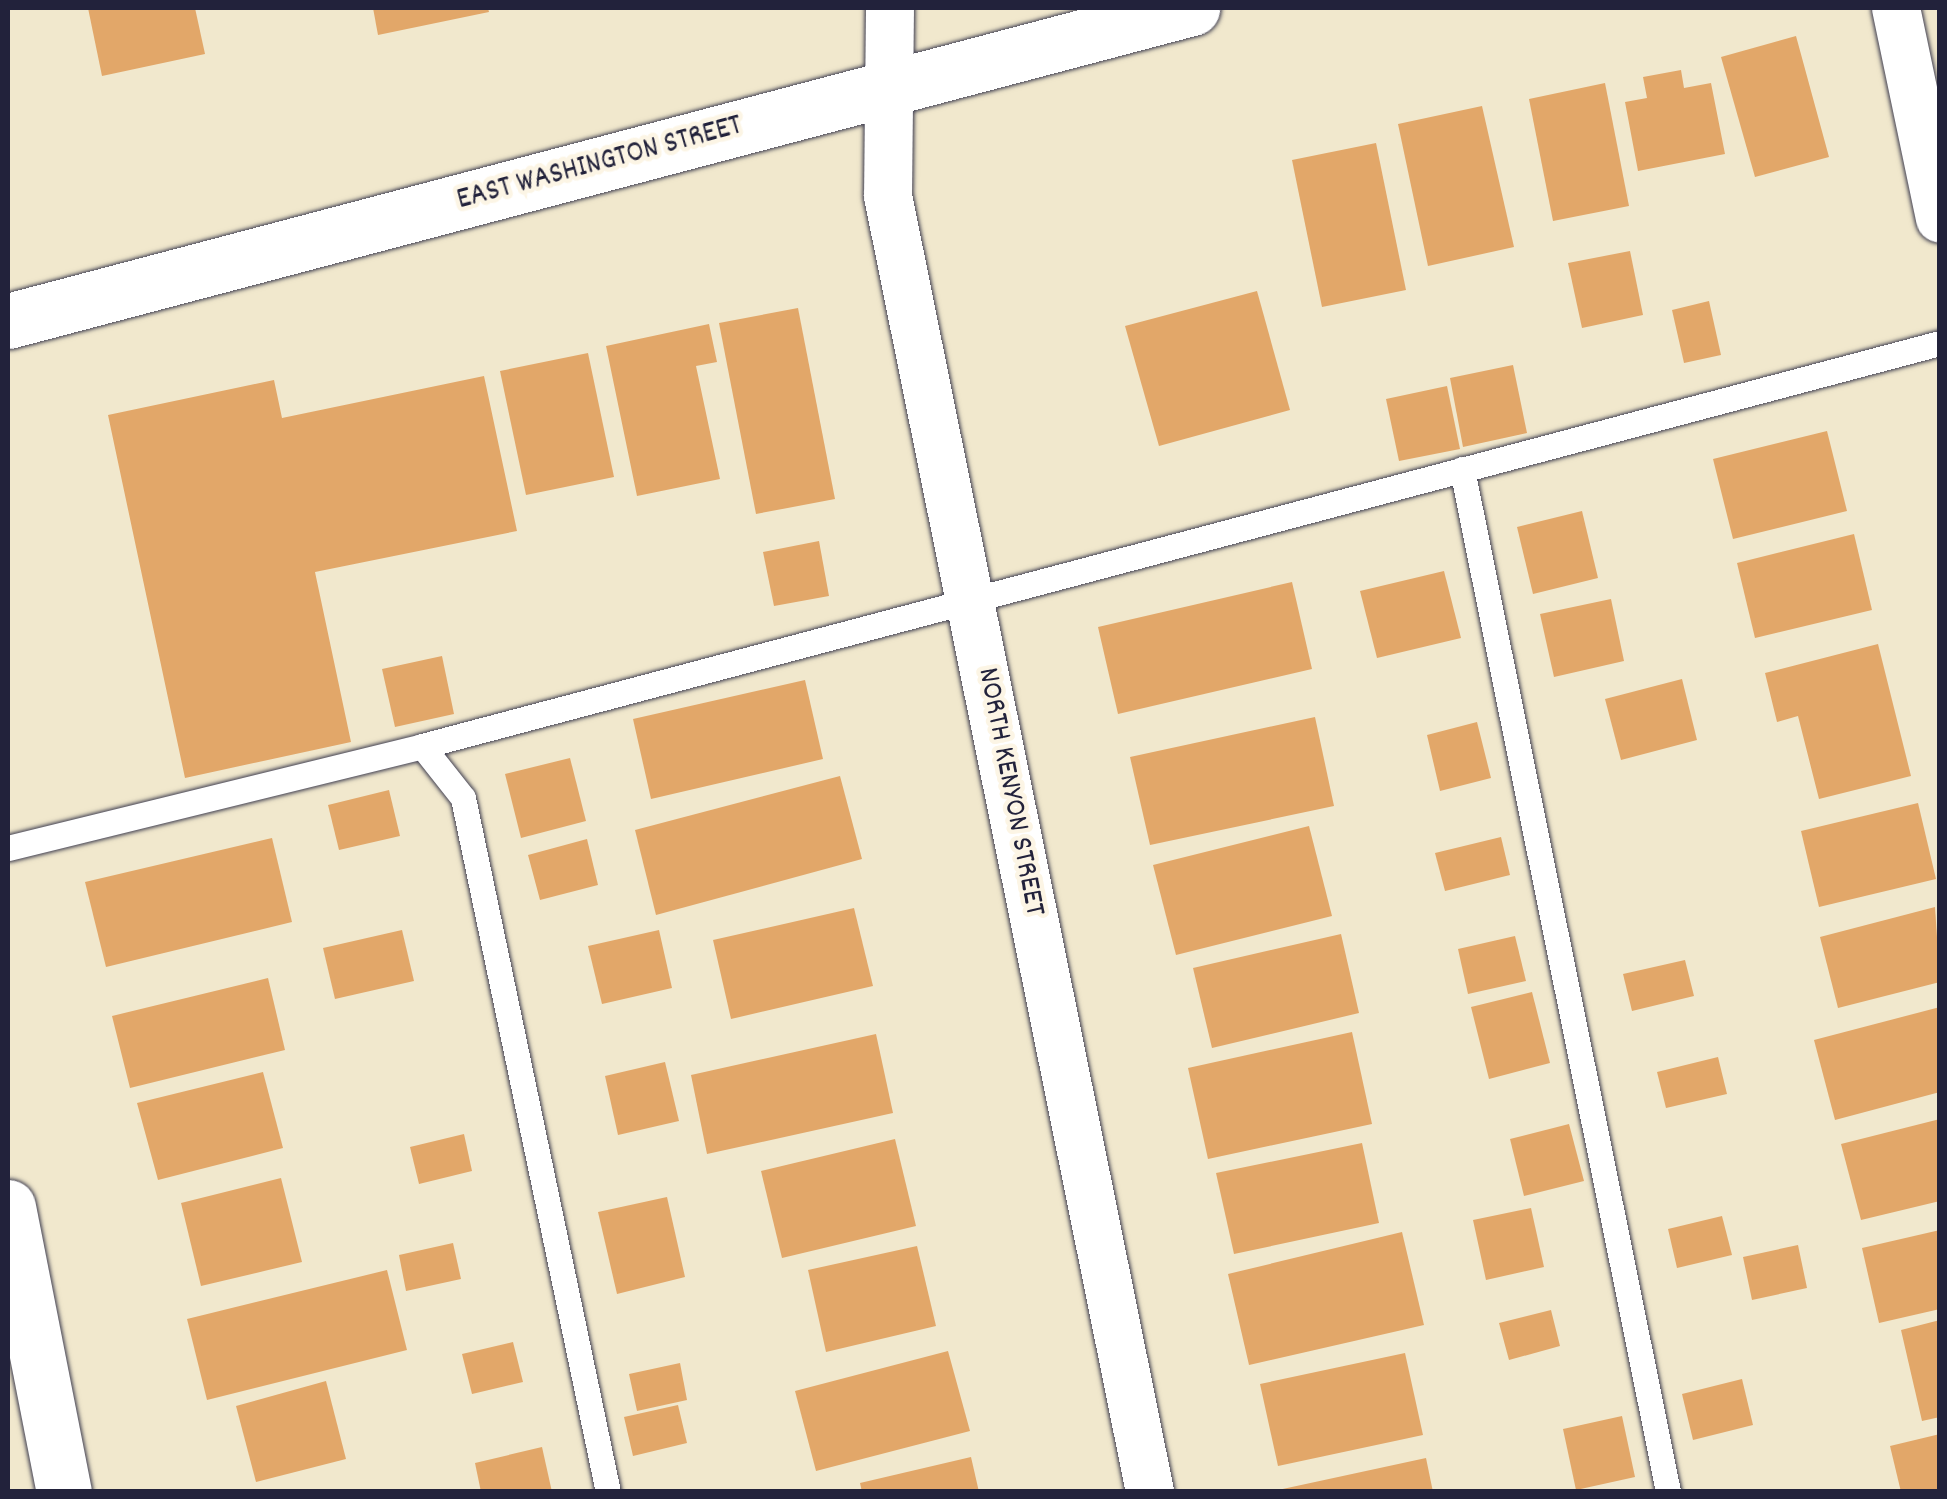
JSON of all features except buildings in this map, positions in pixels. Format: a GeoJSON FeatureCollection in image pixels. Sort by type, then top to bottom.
{"type":"FeatureCollection","features":[{"type":"Feature","properties":{"kind":"main road","name":"EAST WASHINGTON STREET"},"geometry":{"type":"LineString","coordinates":[[8,321],[1192,8]]}},
{"type":"Feature","properties":{"kind":"main road"},"geometry":{"type":"LineString","coordinates":[[8,1207],[64,1492]]}},
{"type":"Feature","properties":{"kind":"street","name":"NORTH KENYON STREET"},"geometry":{"type":"LineString","coordinates":[[890,8],[888,196],[1150,1492]]}},
{"type":"Feature","properties":{"kind":"street"},"geometry":{"type":"LineString","coordinates":[[1896,8],[1940,218]]}},
{"type":"Feature","properties":{"kind":"lane"},"geometry":{"type":"LineString","coordinates":[[8,848],[422,746],[1940,343]]}},
{"type":"Feature","properties":{"kind":"lane"},"geometry":{"type":"LineString","coordinates":[[1462,469],[1668,1492]]}},
{"type":"Feature","properties":{"kind":"lane"},"geometry":{"type":"LineString","coordinates":[[422,746],[463,798],[608,1492]]}}]}
